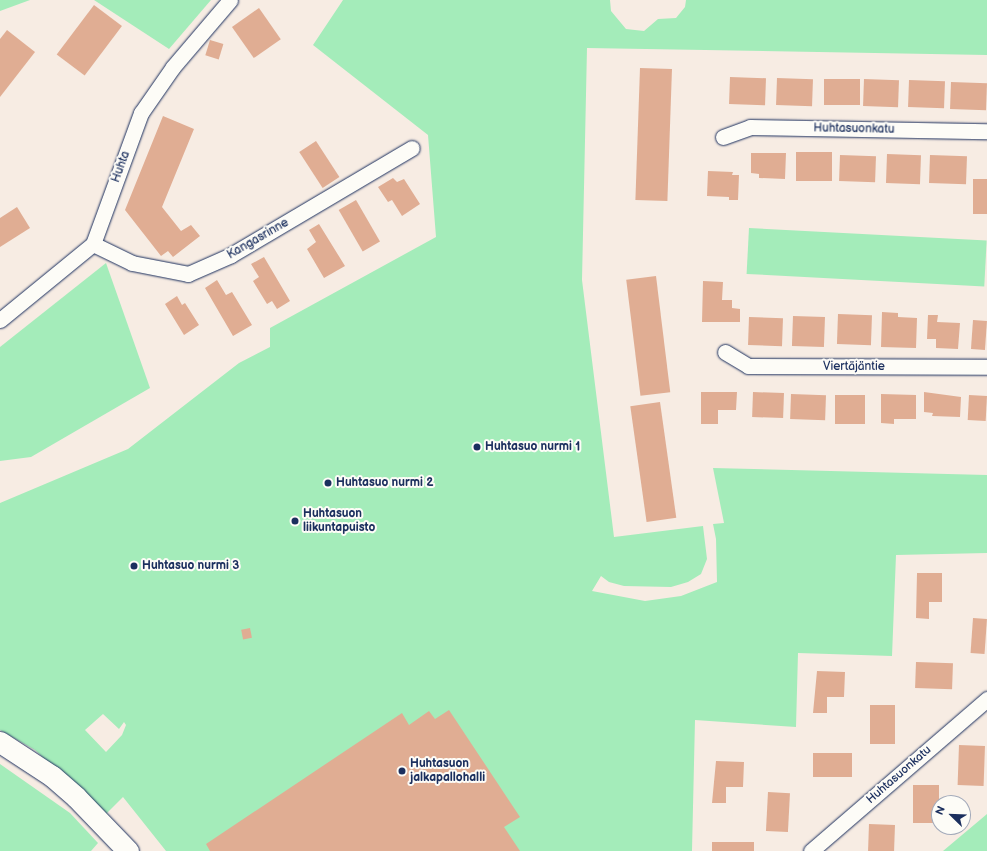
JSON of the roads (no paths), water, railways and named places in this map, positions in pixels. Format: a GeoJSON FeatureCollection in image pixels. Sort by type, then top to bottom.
{"type":"FeatureCollection","features":[{"type":"Feature","properties":{"kind":"main road"},"geometry":{"type":"LineString","coordinates":[[0,742],[52,776],[119,848]]}},
{"type":"Feature","properties":{"kind":"street","name":"Huhta"},"geometry":{"type":"LineString","coordinates":[[93,244],[141,112],[173,68],[230,0]]}},
{"type":"Feature","properties":{"kind":"street","name":"Huhtasuonkatu"},"geometry":{"type":"LineString","coordinates":[[723,137],[750,127],[987,130]]}},
{"type":"Feature","properties":{"kind":"street","name":"Kangasrinne"},"geometry":{"type":"LineString","coordinates":[[93,244],[132,262],[188,274],[231,255],[412,148]]}},
{"type":"Feature","properties":{"kind":"street"},"geometry":{"type":"LineString","coordinates":[[0,320],[93,244]]}},
{"type":"Feature","properties":{"kind":"street","name":"Viertäjäntie"},"geometry":{"type":"LineString","coordinates":[[725,352],[748,366],[987,367]]}},
{"type":"Feature","properties":{"kind":"street","name":"Huhtasuonkatu"},"geometry":{"type":"LineString","coordinates":[[811,851],[987,699]]}},
{"type":"Feature","properties":{"kind":"place","name":"Huhtasuo nurmi 1"},"geometry":{"type":"Point","coordinates":[477,447]}},
{"type":"Feature","properties":{"kind":"place","name":"Huhtasuo nurmi 2"},"geometry":{"type":"Point","coordinates":[328,483]}},
{"type":"Feature","properties":{"kind":"place","name":"Huhtasuon liikuntapuisto"},"geometry":{"type":"Point","coordinates":[295,521]}},
{"type":"Feature","properties":{"kind":"place","name":"Huhtasuo nurmi 3"},"geometry":{"type":"Point","coordinates":[134,566]}},
{"type":"Feature","properties":{"kind":"place","name":"Huhtasuon jalkapallohalli"},"geometry":{"type":"Point","coordinates":[402,771]}}]}
